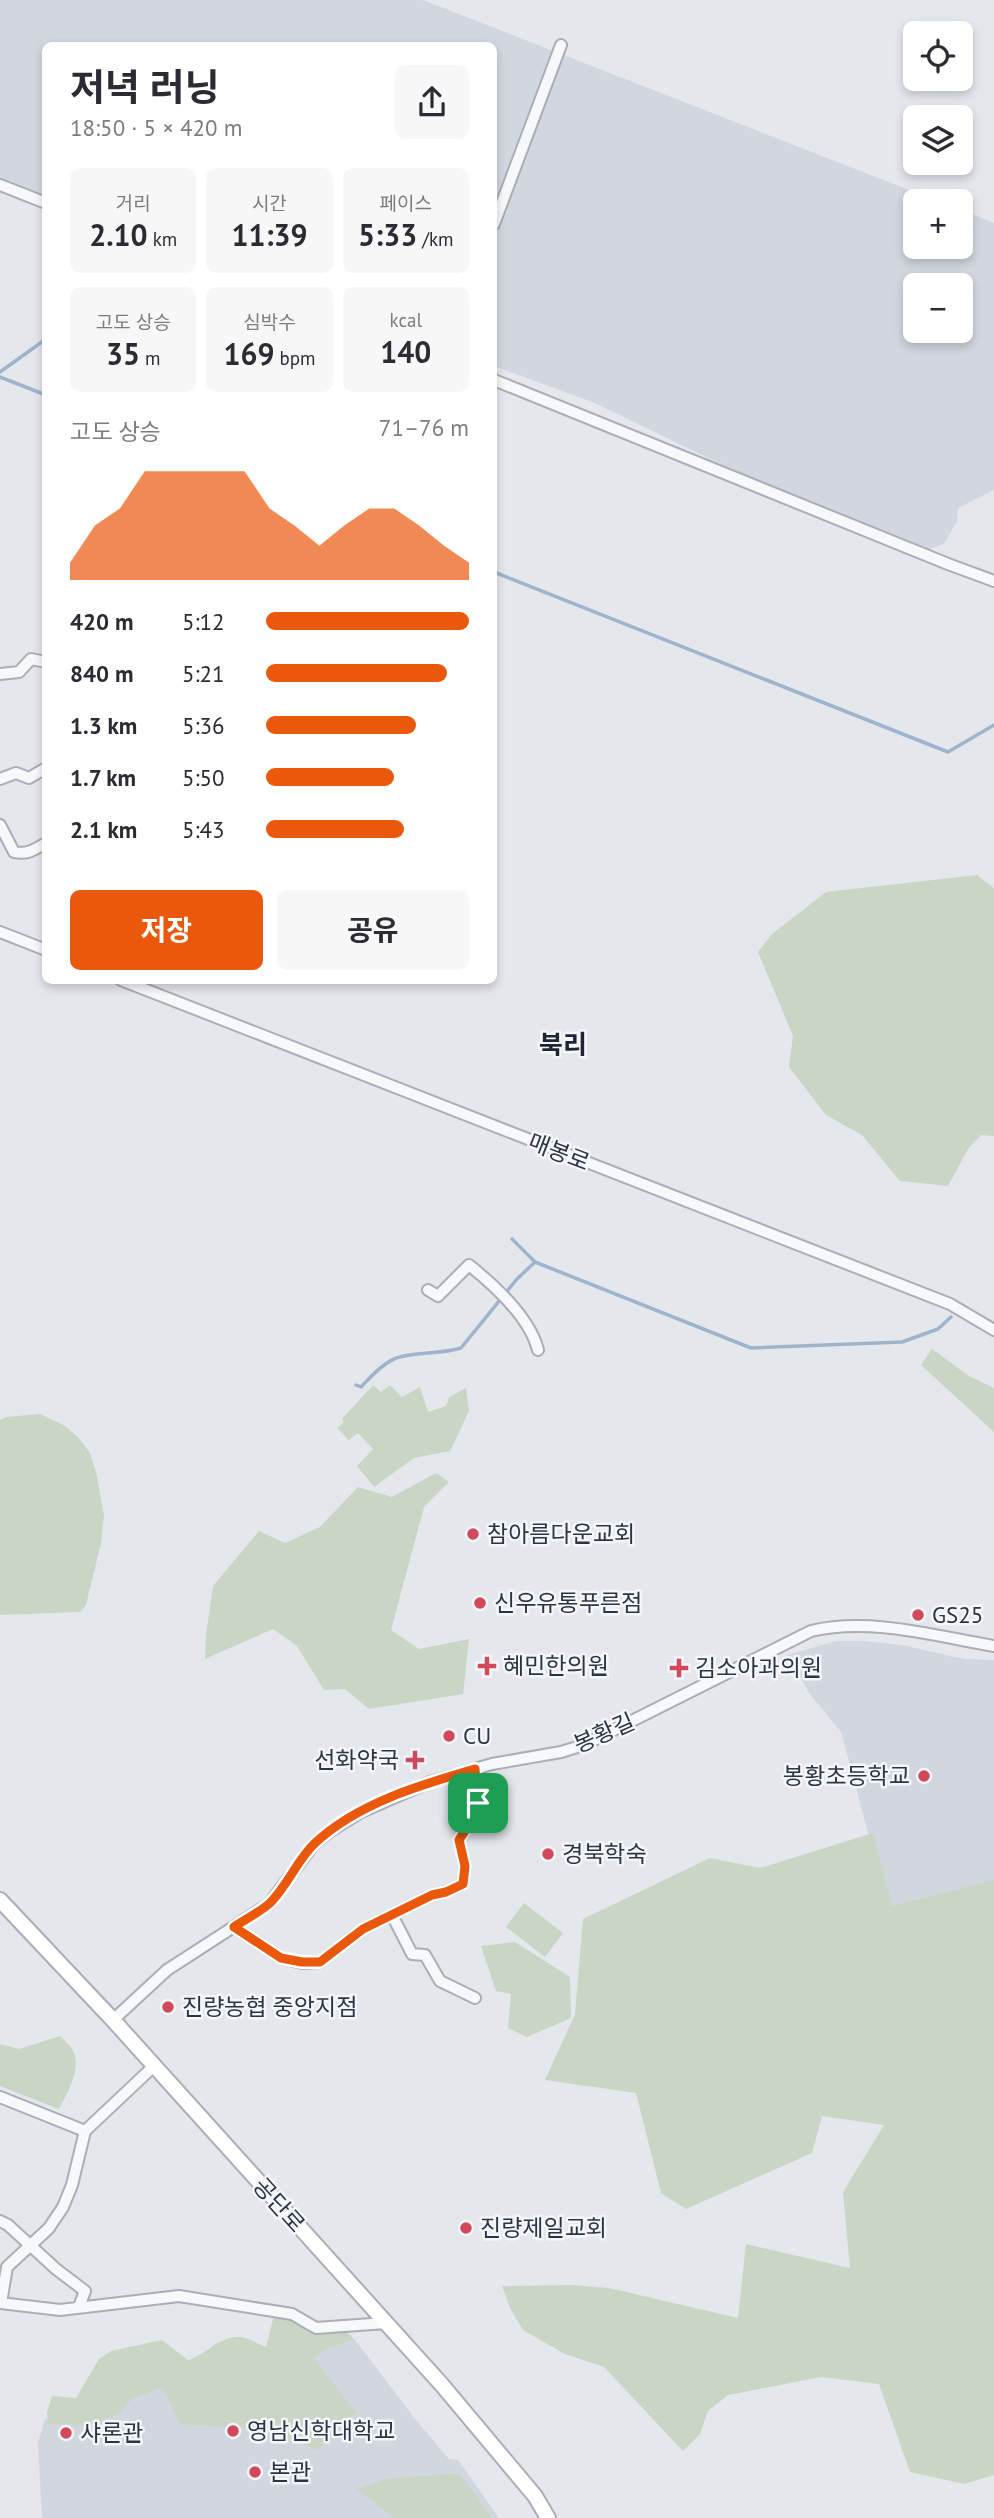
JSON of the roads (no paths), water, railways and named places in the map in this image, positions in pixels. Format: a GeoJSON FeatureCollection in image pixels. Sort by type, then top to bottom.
{"type":"FeatureCollection","features":[{"type":"Feature","properties":{"kind":"street"},"geometry":{"type":"LineString","coordinates":[[497,216],[561,45]]}},
{"type":"Feature","properties":{"kind":"street"},"geometry":{"type":"LineString","coordinates":[[0,185],[42,201]]}},
{"type":"Feature","properties":{"kind":"street"},"geometry":{"type":"LineString","coordinates":[[497,381],[948,565],[994,581]]}},
{"type":"Feature","properties":{"kind":"street"},"geometry":{"type":"LineString","coordinates":[[0,674],[19,672],[31,659],[42,661]]}},
{"type":"Feature","properties":{"kind":"street"},"geometry":{"type":"LineString","coordinates":[[0,779],[16,773],[29,778],[42,770]]}},
{"type":"Feature","properties":{"kind":"street"},"geometry":{"type":"LineString","coordinates":[[0,825],[14,852],[23,854],[42,846]]}},
{"type":"Feature","properties":{"kind":"street"},"geometry":{"type":"LineString","coordinates":[[0,932],[42,948]]}},
{"type":"Feature","properties":{"kind":"street","name":"매봉로"},"geometry":{"type":"LineString","coordinates":[[131,984],[950,1304],[994,1330]]}},
{"type":"Feature","properties":{"kind":"street"},"geometry":{"type":"LineString","coordinates":[[433,1293],[469,1265],[502,1294],[534,1336],[538,1350]]}},
{"type":"Feature","properties":{"kind":"street","name":"봉황길"},"geometry":{"type":"LineString","coordinates":[[113,2020],[167,1970],[269,1904],[304,1855],[329,1832],[381,1802],[430,1782],[475,1769],[584,1745],[811,1631],[824,1628],[892,1628],[994,1646]]}},
{"type":"Feature","properties":{"kind":"street"},"geometry":{"type":"LineString","coordinates":[[234,1927],[281,1958],[320,1962],[363,1929],[432,1895],[463,1884],[465,1866],[459,1840],[474,1817],[478,1803],[475,1769]]}},
{"type":"Feature","properties":{"kind":"street","name":"공단로"},"geometry":{"type":"LineString","coordinates":[[0,1900],[113,2020],[442,2385],[535,2496],[548,2518]]}},
{"type":"Feature","properties":{"kind":"street"},"geometry":{"type":"LineString","coordinates":[[392,1915],[412,1954],[425,1955],[440,1981],[475,1998]]}},
{"type":"Feature","properties":{"kind":"street"},"geometry":{"type":"LineString","coordinates":[[154,2066],[85,2131],[72,2185],[63,2207],[49,2228],[7,2267],[0,2303],[60,2310],[179,2296],[292,2314],[316,2328],[386,2323]]}},
{"type":"Feature","properties":{"kind":"street"},"geometry":{"type":"LineString","coordinates":[[0,2097],[85,2131]]}},
{"type":"Feature","properties":{"kind":"street"},"geometry":{"type":"LineString","coordinates":[[0,2221],[85,2291],[79,2307]]}},
{"type":"Feature","properties":{"kind":"waterway"},"geometry":{"type":"LineString","coordinates":[[0,372],[42,342]]}},
{"type":"Feature","properties":{"kind":"waterway"},"geometry":{"type":"LineString","coordinates":[[0,377],[42,393]]}},
{"type":"Feature","properties":{"kind":"waterway"},"geometry":{"type":"LineString","coordinates":[[497,573],[948,752],[994,725]]}},
{"type":"Feature","properties":{"kind":"waterway"},"geometry":{"type":"LineString","coordinates":[[512,1239],[535,1262],[751,1348],[902,1342],[938,1329],[951,1317]]}},
{"type":"Feature","properties":{"kind":"waterway"},"geometry":{"type":"LineString","coordinates":[[356,1385],[361,1387],[389,1361],[408,1355],[461,1348],[517,1279],[535,1262]]}},
{"type":"Feature","properties":{"kind":"place","name":"참아름다운교회"},"geometry":{"type":"Point","coordinates":[473,1534]}},
{"type":"Feature","properties":{"kind":"place","name":"신우유통푸른점"},"geometry":{"type":"Point","coordinates":[480,1603]}},
{"type":"Feature","properties":{"kind":"place","name":"GS25"},"geometry":{"type":"Point","coordinates":[918,1615]}},
{"type":"Feature","properties":{"kind":"place","name":"혜민한의원"},"geometry":{"type":"Point","coordinates":[487,1666]}},
{"type":"Feature","properties":{"kind":"place","name":"김소아과의원"},"geometry":{"type":"Point","coordinates":[679,1668]}},
{"type":"Feature","properties":{"kind":"place","name":"CU"},"geometry":{"type":"Point","coordinates":[449,1736]}},
{"type":"Feature","properties":{"kind":"place","name":"선화약국"},"geometry":{"type":"Point","coordinates":[415,1760]}},
{"type":"Feature","properties":{"kind":"place","name":"봉황초등학교"},"geometry":{"type":"Point","coordinates":[924,1776]}},
{"type":"Feature","properties":{"kind":"place","name":"경북학숙"},"geometry":{"type":"Point","coordinates":[548,1854]}},
{"type":"Feature","properties":{"kind":"place","name":"진량농협 중앙지점"},"geometry":{"type":"Point","coordinates":[168,2007]}},
{"type":"Feature","properties":{"kind":"place","name":"진량제일교회"},"geometry":{"type":"Point","coordinates":[466,2228]}},
{"type":"Feature","properties":{"kind":"place","name":"영남신학대학교"},"geometry":{"type":"Point","coordinates":[233,2431]}},
{"type":"Feature","properties":{"kind":"place","name":"샤론관"},"geometry":{"type":"Point","coordinates":[66,2433]}},
{"type":"Feature","properties":{"kind":"place","name":"본관"},"geometry":{"type":"Point","coordinates":[255,2472]}},
{"type":"Feature","properties":{"kind":"district","name":"북리"},"geometry":{"type":"Point","coordinates":[563,1045]}}]}
